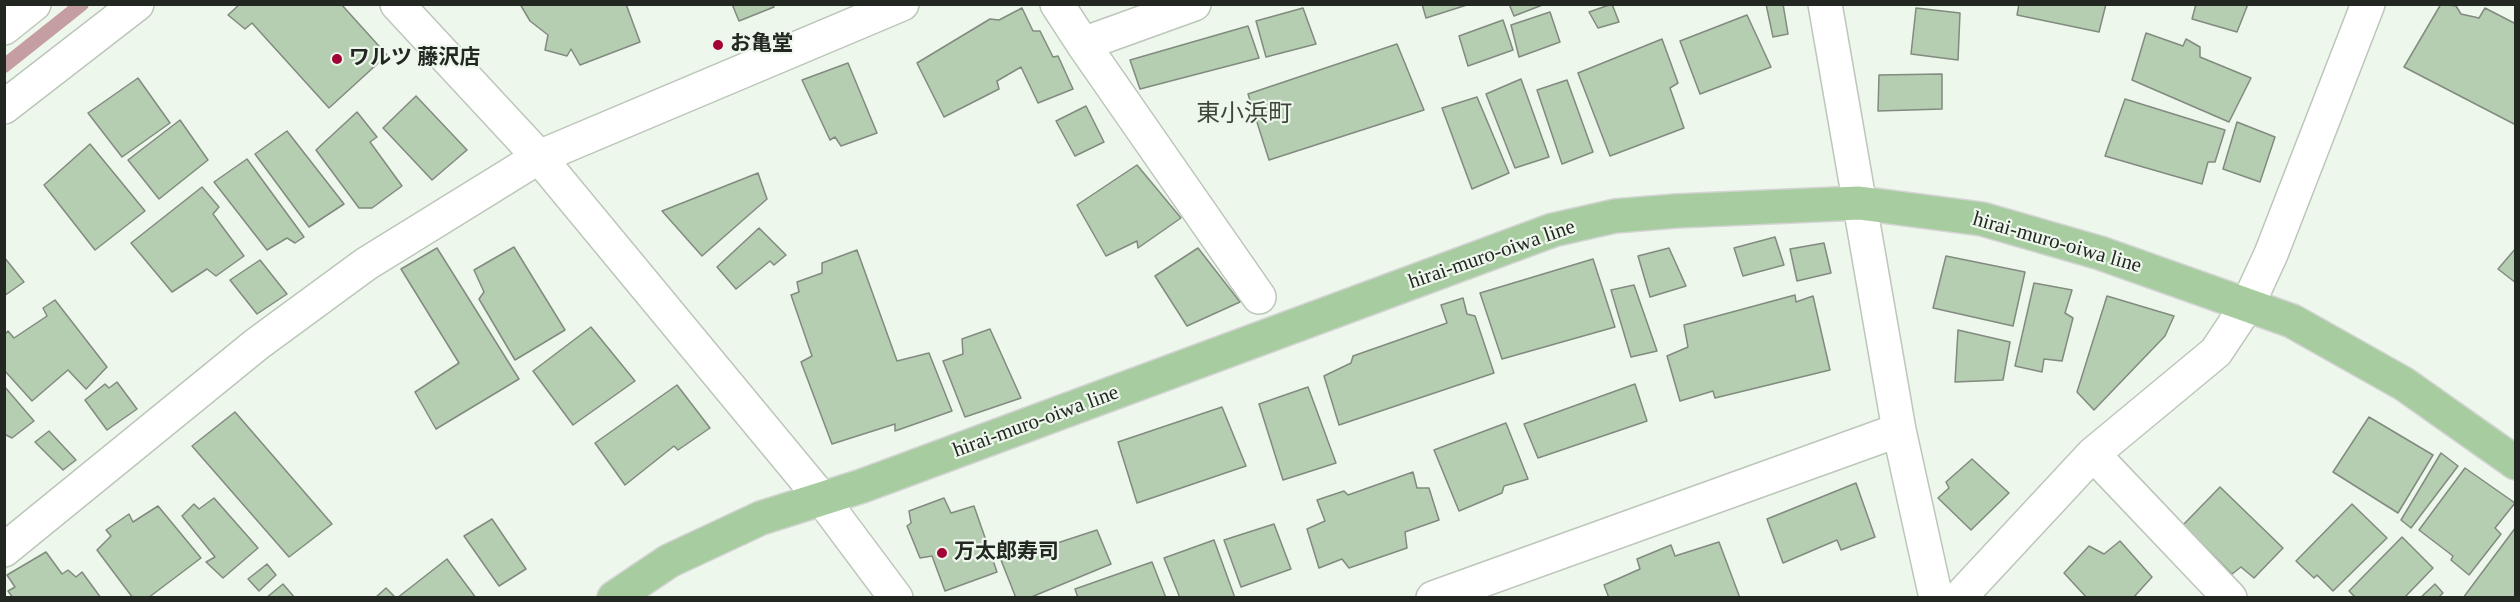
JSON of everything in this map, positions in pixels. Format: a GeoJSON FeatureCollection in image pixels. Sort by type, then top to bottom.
{"type":"FeatureCollection","features":[{"type":"Feature","properties":{"kind":"main road","name":"hirai-muro-oiwa line"},"geometry":{"type":"LineString","coordinates":[[614,597],[669,561],[761,518],[822,499],[1553,230],[1615,216],[1655,212],[1859,203],[1982,219],[2100,253],[2292,321],[2404,384],[2516,463]]}},
{"type":"Feature","properties":{"kind":"street"},"geometry":{"type":"LineString","coordinates":[[4,28],[34,4]]}},
{"type":"Feature","properties":{"kind":"street"},"geometry":{"type":"LineString","coordinates":[[4,106],[137,4]]}},
{"type":"Feature","properties":{"kind":"street"},"geometry":{"type":"LineString","coordinates":[[397,4],[539,156],[822,499],[896,597]]}},
{"type":"Feature","properties":{"kind":"street"},"geometry":{"type":"LineString","coordinates":[[4,550],[266,338],[366,264],[539,156],[902,4]]}},
{"type":"Feature","properties":{"kind":"street"},"geometry":{"type":"LineString","coordinates":[[1057,4],[1259,297]]}},
{"type":"Feature","properties":{"kind":"street"},"geometry":{"type":"LineString","coordinates":[[1083,44],[1194,4]]}},
{"type":"Feature","properties":{"kind":"street"},"geometry":{"type":"LineString","coordinates":[[1825,4],[1899,430],[1936,597]]}},
{"type":"Feature","properties":{"kind":"street"},"geometry":{"type":"LineString","coordinates":[[1959,597],[2093,454],[2216,352],[2248,304],[2271,254],[2367,4]]}},
{"type":"Feature","properties":{"kind":"street"},"geometry":{"type":"LineString","coordinates":[[1433,597],[1899,430]]}},
{"type":"Feature","properties":{"kind":"street"},"geometry":{"type":"LineString","coordinates":[[2093,454],[2230,597]]}},
{"type":"Feature","properties":{"kind":"building"},"geometry":{"type":"Polygon","coordinates":[[[240,4],[341,4],[387,55],[329,108],[252,23],[245,29],[228,15],[240,4]]]}},
{"type":"Feature","properties":{"kind":"building"},"geometry":{"type":"Polygon","coordinates":[[[520,4],[626,4],[640,42],[580,65],[571,49],[567,56],[545,50],[548,35],[530,21],[520,4]]]}},
{"type":"Feature","properties":{"kind":"building"},"geometry":{"type":"Polygon","coordinates":[[[732,4],[773,4],[774,7],[739,21],[732,4]]]}},
{"type":"Feature","properties":{"kind":"building"},"geometry":{"type":"Polygon","coordinates":[[[1422,4],[1470,4],[1426,18],[1422,4]]]}},
{"type":"Feature","properties":{"kind":"building"},"geometry":{"type":"Polygon","coordinates":[[[1509,4],[1545,4],[1514,16],[1509,4]]]}},
{"type":"Feature","properties":{"kind":"building"},"geometry":{"type":"Polygon","coordinates":[[[1612,4],[1619,22],[1598,28],[1589,12],[1612,4]]]}},
{"type":"Feature","properties":{"kind":"building"},"geometry":{"type":"Polygon","coordinates":[[[1766,4],[1783,4],[1788,34],[1773,37],[1766,4]]]}},
{"type":"Feature","properties":{"kind":"building"},"geometry":{"type":"Polygon","coordinates":[[[2019,4],[2106,4],[2099,32],[2017,15],[2019,4]]]}},
{"type":"Feature","properties":{"kind":"building"},"geometry":{"type":"Polygon","coordinates":[[[2196,4],[2248,4],[2237,32],[2192,19],[2196,4]]]}},
{"type":"Feature","properties":{"kind":"building"},"geometry":{"type":"Polygon","coordinates":[[[2441,4],[2456,6],[2461,14],[2479,18],[2485,8],[2516,24],[2516,125],[2404,67],[2441,4]]]}},
{"type":"Feature","properties":{"kind":"building"},"geometry":{"type":"Polygon","coordinates":[[[1022,8],[1033,31],[1040,31],[1053,57],[1058,56],[1073,89],[1038,103],[1021,67],[997,81],[999,89],[944,117],[917,63],[990,19],[999,20],[1022,8]]]}},
{"type":"Feature","properties":{"kind":"building"},"geometry":{"type":"Polygon","coordinates":[[[1303,8],[1316,44],[1266,57],[1256,21],[1303,8]]]}},
{"type":"Feature","properties":{"kind":"building"},"geometry":{"type":"Polygon","coordinates":[[[1916,8],[1960,13],[1958,60],[1911,54],[1916,8]]]}},
{"type":"Feature","properties":{"kind":"building"},"geometry":{"type":"Polygon","coordinates":[[[1550,12],[1560,42],[1519,57],[1511,25],[1550,12]]]}},
{"type":"Feature","properties":{"kind":"building"},"geometry":{"type":"Polygon","coordinates":[[[1747,15],[1771,67],[1700,94],[1680,41],[1747,15]]]}},
{"type":"Feature","properties":{"kind":"building"},"geometry":{"type":"Polygon","coordinates":[[[1503,20],[1513,50],[1468,66],[1459,36],[1503,20]]]}},
{"type":"Feature","properties":{"kind":"building"},"geometry":{"type":"Polygon","coordinates":[[[1248,26],[1259,58],[1140,89],[1130,60],[1248,26]]]}},
{"type":"Feature","properties":{"kind":"building"},"geometry":{"type":"Polygon","coordinates":[[[2146,33],[2183,46],[2186,39],[2200,47],[2200,57],[2251,78],[2229,122],[2132,80],[2146,33]]]}},
{"type":"Feature","properties":{"kind":"building"},"geometry":{"type":"Polygon","coordinates":[[[1662,39],[1678,83],[1670,88],[1684,128],[1610,156],[1578,73],[1662,39]]]}},
{"type":"Feature","properties":{"kind":"building"},"geometry":{"type":"Polygon","coordinates":[[[1397,44],[1424,110],[1269,160],[1248,94],[1397,44]]]}},
{"type":"Feature","properties":{"kind":"building"},"geometry":{"type":"Polygon","coordinates":[[[848,63],[877,133],[841,146],[835,137],[830,140],[802,80],[848,63]]]}},
{"type":"Feature","properties":{"kind":"building"},"geometry":{"type":"Polygon","coordinates":[[[1942,74],[1942,109],[1878,111],[1879,75],[1942,74]]]}},
{"type":"Feature","properties":{"kind":"building"},"geometry":{"type":"Polygon","coordinates":[[[138,78],[170,123],[122,157],[88,113],[138,78]]]}},
{"type":"Feature","properties":{"kind":"building"},"geometry":{"type":"Polygon","coordinates":[[[1521,79],[1549,157],[1515,168],[1486,94],[1521,79]]]}},
{"type":"Feature","properties":{"kind":"building"},"geometry":{"type":"Polygon","coordinates":[[[1567,80],[1593,152],[1562,164],[1537,90],[1567,80]]]}},
{"type":"Feature","properties":{"kind":"building"},"geometry":{"type":"Polygon","coordinates":[[[416,96],[467,150],[432,180],[383,128],[416,96]]]}},
{"type":"Feature","properties":{"kind":"building"},"geometry":{"type":"Polygon","coordinates":[[[1477,97],[1509,173],[1472,189],[1442,108],[1477,97]]]}},
{"type":"Feature","properties":{"kind":"building"},"geometry":{"type":"Polygon","coordinates":[[[2125,99],[2225,130],[2215,162],[2208,162],[2202,184],[2105,156],[2125,99]]]}},
{"type":"Feature","properties":{"kind":"building"},"geometry":{"type":"Polygon","coordinates":[[[1086,106],[1104,142],[1075,156],[1056,121],[1086,106]]]}},
{"type":"Feature","properties":{"kind":"building"},"geometry":{"type":"Polygon","coordinates":[[[357,112],[377,137],[370,142],[402,186],[372,208],[359,208],[316,150],[357,112]]]}},
{"type":"Feature","properties":{"kind":"building"},"geometry":{"type":"Polygon","coordinates":[[[180,120],[208,160],[159,199],[128,160],[180,120]]]}},
{"type":"Feature","properties":{"kind":"building"},"geometry":{"type":"Polygon","coordinates":[[[2237,122],[2275,137],[2260,182],[2223,169],[2237,122]]]}},
{"type":"Feature","properties":{"kind":"building"},"geometry":{"type":"Polygon","coordinates":[[[287,131],[344,204],[309,227],[255,154],[287,131]]]}},
{"type":"Feature","properties":{"kind":"building"},"geometry":{"type":"Polygon","coordinates":[[[90,144],[145,211],[95,250],[44,185],[90,144]]]}},
{"type":"Feature","properties":{"kind":"building"},"geometry":{"type":"Polygon","coordinates":[[[247,159],[304,237],[295,243],[287,238],[267,250],[214,182],[247,159]]]}},
{"type":"Feature","properties":{"kind":"building"},"geometry":{"type":"Polygon","coordinates":[[[1137,165],[1181,218],[1138,248],[1137,241],[1106,256],[1077,205],[1137,165]]]}},
{"type":"Feature","properties":{"kind":"building"},"geometry":{"type":"Polygon","coordinates":[[[758,173],[767,199],[702,256],[662,211],[758,173]]]}},
{"type":"Feature","properties":{"kind":"building"},"geometry":{"type":"Polygon","coordinates":[[[202,187],[219,207],[213,214],[244,256],[216,276],[207,269],[172,292],[131,243],[202,187]]]}},
{"type":"Feature","properties":{"kind":"building"},"geometry":{"type":"Polygon","coordinates":[[[759,228],[786,255],[774,265],[770,261],[736,289],[717,267],[759,228]]]}},
{"type":"Feature","properties":{"kind":"building"},"geometry":{"type":"Polygon","coordinates":[[[1775,237],[1784,265],[1743,276],[1734,248],[1775,237]]]}},
{"type":"Feature","properties":{"kind":"building"},"geometry":{"type":"Polygon","coordinates":[[[1824,243],[1831,273],[1797,281],[1790,249],[1824,243]]]}},
{"type":"Feature","properties":{"kind":"building"},"geometry":{"type":"Polygon","coordinates":[[[514,247],[565,330],[515,360],[479,299],[484,292],[474,270],[514,247]]]}},
{"type":"Feature","properties":{"kind":"building"},"geometry":{"type":"Polygon","coordinates":[[[437,248],[519,379],[436,429],[415,392],[459,363],[401,269],[437,248]]]}},
{"type":"Feature","properties":{"kind":"building"},"geometry":{"type":"Polygon","coordinates":[[[1198,248],[1240,302],[1187,326],[1155,276],[1198,248]]]}},
{"type":"Feature","properties":{"kind":"building"},"geometry":{"type":"Polygon","coordinates":[[[1669,248],[1686,286],[1650,297],[1638,256],[1669,248]]]}},
{"type":"Feature","properties":{"kind":"building"},"geometry":{"type":"Polygon","coordinates":[[[2516,248],[2516,283],[2498,269],[2516,248]]]}},
{"type":"Feature","properties":{"kind":"building"},"geometry":{"type":"Polygon","coordinates":[[[857,250],[897,361],[929,353],[952,411],[895,431],[895,424],[832,444],[801,362],[812,356],[791,295],[799,292],[797,282],[822,273],[822,263],[857,250]]]}},
{"type":"Feature","properties":{"kind":"building"},"geometry":{"type":"Polygon","coordinates":[[[1946,256],[2025,272],[2013,326],[1933,308],[1946,256]]]}},
{"type":"Feature","properties":{"kind":"building"},"geometry":{"type":"Polygon","coordinates":[[[4,257],[24,282],[4,296],[4,257]]]}},
{"type":"Feature","properties":{"kind":"building"},"geometry":{"type":"Polygon","coordinates":[[[1593,259],[1615,327],[1502,359],[1480,293],[1593,259]]]}},
{"type":"Feature","properties":{"kind":"building"},"geometry":{"type":"Polygon","coordinates":[[[260,260],[287,294],[257,314],[230,280],[260,260]]]}},
{"type":"Feature","properties":{"kind":"building"},"geometry":{"type":"Polygon","coordinates":[[[2034,283],[2072,290],[2065,313],[2073,318],[2062,361],[2044,359],[2042,372],[2015,366],[2034,283]]]}},
{"type":"Feature","properties":{"kind":"building"},"geometry":{"type":"Polygon","coordinates":[[[1634,285],[1657,351],[1631,357],[1611,290],[1634,285]]]}},
{"type":"Feature","properties":{"kind":"building"},"geometry":{"type":"Polygon","coordinates":[[[1795,295],[1796,302],[1813,296],[1830,370],[1715,398],[1713,391],[1680,401],[1667,356],[1688,347],[1684,325],[1795,295]]]}},
{"type":"Feature","properties":{"kind":"building"},"geometry":{"type":"Polygon","coordinates":[[[2107,296],[2174,316],[2165,336],[2094,410],[2077,392],[2107,296]]]}},
{"type":"Feature","properties":{"kind":"building"},"geometry":{"type":"Polygon","coordinates":[[[1463,298],[1467,314],[1475,316],[1494,373],[1339,425],[1324,376],[1351,363],[1353,356],[1447,323],[1441,305],[1463,298]]]}},
{"type":"Feature","properties":{"kind":"building"},"geometry":{"type":"Polygon","coordinates":[[[55,300],[107,367],[86,389],[68,370],[32,401],[4,370],[4,335],[8,331],[14,338],[47,316],[43,308],[55,300]]]}},
{"type":"Feature","properties":{"kind":"building"},"geometry":{"type":"Polygon","coordinates":[[[591,327],[635,381],[573,425],[533,371],[591,327]]]}},
{"type":"Feature","properties":{"kind":"building"},"geometry":{"type":"Polygon","coordinates":[[[990,329],[1021,398],[965,417],[943,361],[963,354],[962,339],[990,329]]]}},
{"type":"Feature","properties":{"kind":"building"},"geometry":{"type":"Polygon","coordinates":[[[1958,330],[2010,342],[2003,380],[1955,382],[1958,330]]]}},
{"type":"Feature","properties":{"kind":"building"},"geometry":{"type":"Polygon","coordinates":[[[117,382],[137,409],[107,430],[85,400],[105,384],[109,388],[117,382]]]}},
{"type":"Feature","properties":{"kind":"building"},"geometry":{"type":"Polygon","coordinates":[[[1635,384],[1647,421],[1538,458],[1524,424],[1635,384]]]}},
{"type":"Feature","properties":{"kind":"building"},"geometry":{"type":"Polygon","coordinates":[[[677,385],[710,428],[678,450],[674,446],[625,485],[595,443],[677,385]]]}},
{"type":"Feature","properties":{"kind":"building"},"geometry":{"type":"Polygon","coordinates":[[[4,386],[34,421],[12,438],[4,434],[4,386]]]}},
{"type":"Feature","properties":{"kind":"building"},"geometry":{"type":"Polygon","coordinates":[[[1308,387],[1336,463],[1283,480],[1259,404],[1308,387]]]}},
{"type":"Feature","properties":{"kind":"building"},"geometry":{"type":"Polygon","coordinates":[[[1222,407],[1246,466],[1137,503],[1118,442],[1222,407]]]}},
{"type":"Feature","properties":{"kind":"building"},"geometry":{"type":"Polygon","coordinates":[[[235,412],[332,524],[289,557],[192,446],[235,412]]]}},
{"type":"Feature","properties":{"kind":"building"},"geometry":{"type":"Polygon","coordinates":[[[2369,417],[2433,455],[2398,513],[2333,472],[2369,417]]]}},
{"type":"Feature","properties":{"kind":"building"},"geometry":{"type":"Polygon","coordinates":[[[1506,423],[1528,479],[1504,486],[1502,493],[1459,511],[1434,450],[1506,423]]]}},
{"type":"Feature","properties":{"kind":"building"},"geometry":{"type":"Polygon","coordinates":[[[49,431],[76,460],[63,470],[35,442],[49,431]]]}},
{"type":"Feature","properties":{"kind":"building"},"geometry":{"type":"Polygon","coordinates":[[[2441,453],[2458,466],[2411,528],[2401,520],[2441,453]]]}},
{"type":"Feature","properties":{"kind":"building"},"geometry":{"type":"Polygon","coordinates":[[[1972,459],[2009,493],[1971,530],[1938,498],[1949,488],[1946,482],[1972,459]]]}},
{"type":"Feature","properties":{"kind":"building"},"geometry":{"type":"Polygon","coordinates":[[[2465,468],[2515,503],[2495,528],[2501,534],[2469,575],[2451,560],[2453,556],[2419,530],[2465,468]]]}},
{"type":"Feature","properties":{"kind":"building"},"geometry":{"type":"Polygon","coordinates":[[[1413,472],[1417,488],[1429,488],[1439,520],[1405,532],[1407,548],[1349,568],[1342,559],[1319,568],[1307,529],[1325,521],[1317,500],[1344,491],[1348,495],[1413,472]]]}},
{"type":"Feature","properties":{"kind":"building"},"geometry":{"type":"Polygon","coordinates":[[[1856,483],[1875,537],[1841,550],[1837,540],[1783,563],[1767,519],[1856,483]]]}},
{"type":"Feature","properties":{"kind":"building"},"geometry":{"type":"Polygon","coordinates":[[[2220,487],[2283,548],[2254,578],[2241,567],[2232,574],[2183,525],[2220,487]]]}},
{"type":"Feature","properties":{"kind":"building"},"geometry":{"type":"Polygon","coordinates":[[[214,498],[258,548],[223,578],[206,562],[215,557],[182,516],[194,504],[199,509],[214,498]]]}},
{"type":"Feature","properties":{"kind":"building"},"geometry":{"type":"Polygon","coordinates":[[[944,498],[951,513],[974,506],[997,572],[945,591],[932,556],[920,558],[907,526],[911,523],[909,511],[944,498]]]}},
{"type":"Feature","properties":{"kind":"building"},"geometry":{"type":"Polygon","coordinates":[[[2352,504],[2387,538],[2333,591],[2317,575],[2314,578],[2296,561],[2352,504]]]}},
{"type":"Feature","properties":{"kind":"building"},"geometry":{"type":"Polygon","coordinates":[[[158,506],[201,558],[148,598],[133,598],[97,550],[111,536],[106,530],[129,514],[133,522],[158,506]]]}},
{"type":"Feature","properties":{"kind":"building"},"geometry":{"type":"Polygon","coordinates":[[[492,519],[526,569],[499,586],[464,536],[492,519]]]}},
{"type":"Feature","properties":{"kind":"building"},"geometry":{"type":"Polygon","coordinates":[[[1274,524],[1291,569],[1241,587],[1224,540],[1274,524]]]}},
{"type":"Feature","properties":{"kind":"building"},"geometry":{"type":"Polygon","coordinates":[[[2516,527],[2516,598],[2463,598],[2516,527]]]}},
{"type":"Feature","properties":{"kind":"building"},"geometry":{"type":"Polygon","coordinates":[[[1097,530],[1111,564],[1029,598],[1016,598],[999,555],[1041,541],[1045,547],[1097,530]]]}},
{"type":"Feature","properties":{"kind":"building"},"geometry":{"type":"Polygon","coordinates":[[[2402,537],[2433,568],[2404,598],[2356,598],[2349,591],[2402,537]]]}},
{"type":"Feature","properties":{"kind":"building"},"geometry":{"type":"Polygon","coordinates":[[[1214,540],[1235,598],[1180,598],[1164,558],[1214,540]]]}},
{"type":"Feature","properties":{"kind":"building"},"geometry":{"type":"Polygon","coordinates":[[[2120,541],[2152,577],[2133,598],[2087,598],[2064,573],[2089,546],[2104,554],[2120,541]]]}},
{"type":"Feature","properties":{"kind":"building"},"geometry":{"type":"Polygon","coordinates":[[[1719,542],[1740,598],[1609,598],[1604,585],[1640,569],[1637,559],[1671,545],[1675,556],[1719,542]]]}},
{"type":"Feature","properties":{"kind":"building"},"geometry":{"type":"Polygon","coordinates":[[[46,552],[62,574],[68,570],[76,577],[82,572],[101,598],[13,598],[8,591],[15,587],[7,575],[46,552]]]}},
{"type":"Feature","properties":{"kind":"building"},"geometry":{"type":"Polygon","coordinates":[[[447,559],[476,598],[397,598],[447,559]]]}},
{"type":"Feature","properties":{"kind":"building"},"geometry":{"type":"Polygon","coordinates":[[[1152,562],[1166,598],[1078,598],[1075,589],[1152,562]]]}},
{"type":"Feature","properties":{"kind":"building"},"geometry":{"type":"Polygon","coordinates":[[[267,564],[276,575],[259,591],[248,579],[267,564]]]}},
{"type":"Feature","properties":{"kind":"building"},"geometry":{"type":"Polygon","coordinates":[[[283,584],[295,598],[266,598],[283,584]]]}},
{"type":"Feature","properties":{"kind":"building"},"geometry":{"type":"Polygon","coordinates":[[[2435,584],[2443,593],[2438,598],[2420,598],[2435,584]]]}},
{"type":"Feature","properties":{"kind":"building"},"geometry":{"type":"Polygon","coordinates":[[[386,588],[396,598],[375,598],[386,588]]]}},
{"type":"Feature","properties":{"kind":"waterway"},"geometry":{"type":"LineString","coordinates":[[4,66],[82,4]]}},
{"type":"Feature","properties":{"kind":"place","name":"お亀堂"},"geometry":{"type":"Point","coordinates":[718,45]}},
{"type":"Feature","properties":{"kind":"place","name":"ワルツ 藤沢店"},"geometry":{"type":"Point","coordinates":[337,59]}},
{"type":"Feature","properties":{"kind":"place","name":"万太郎寿司"},"geometry":{"type":"Point","coordinates":[942,553]}},
{"type":"Feature","properties":{"kind":"district","name":"東小浜町"},"geometry":{"type":"Point","coordinates":[1244,115]}}]}
